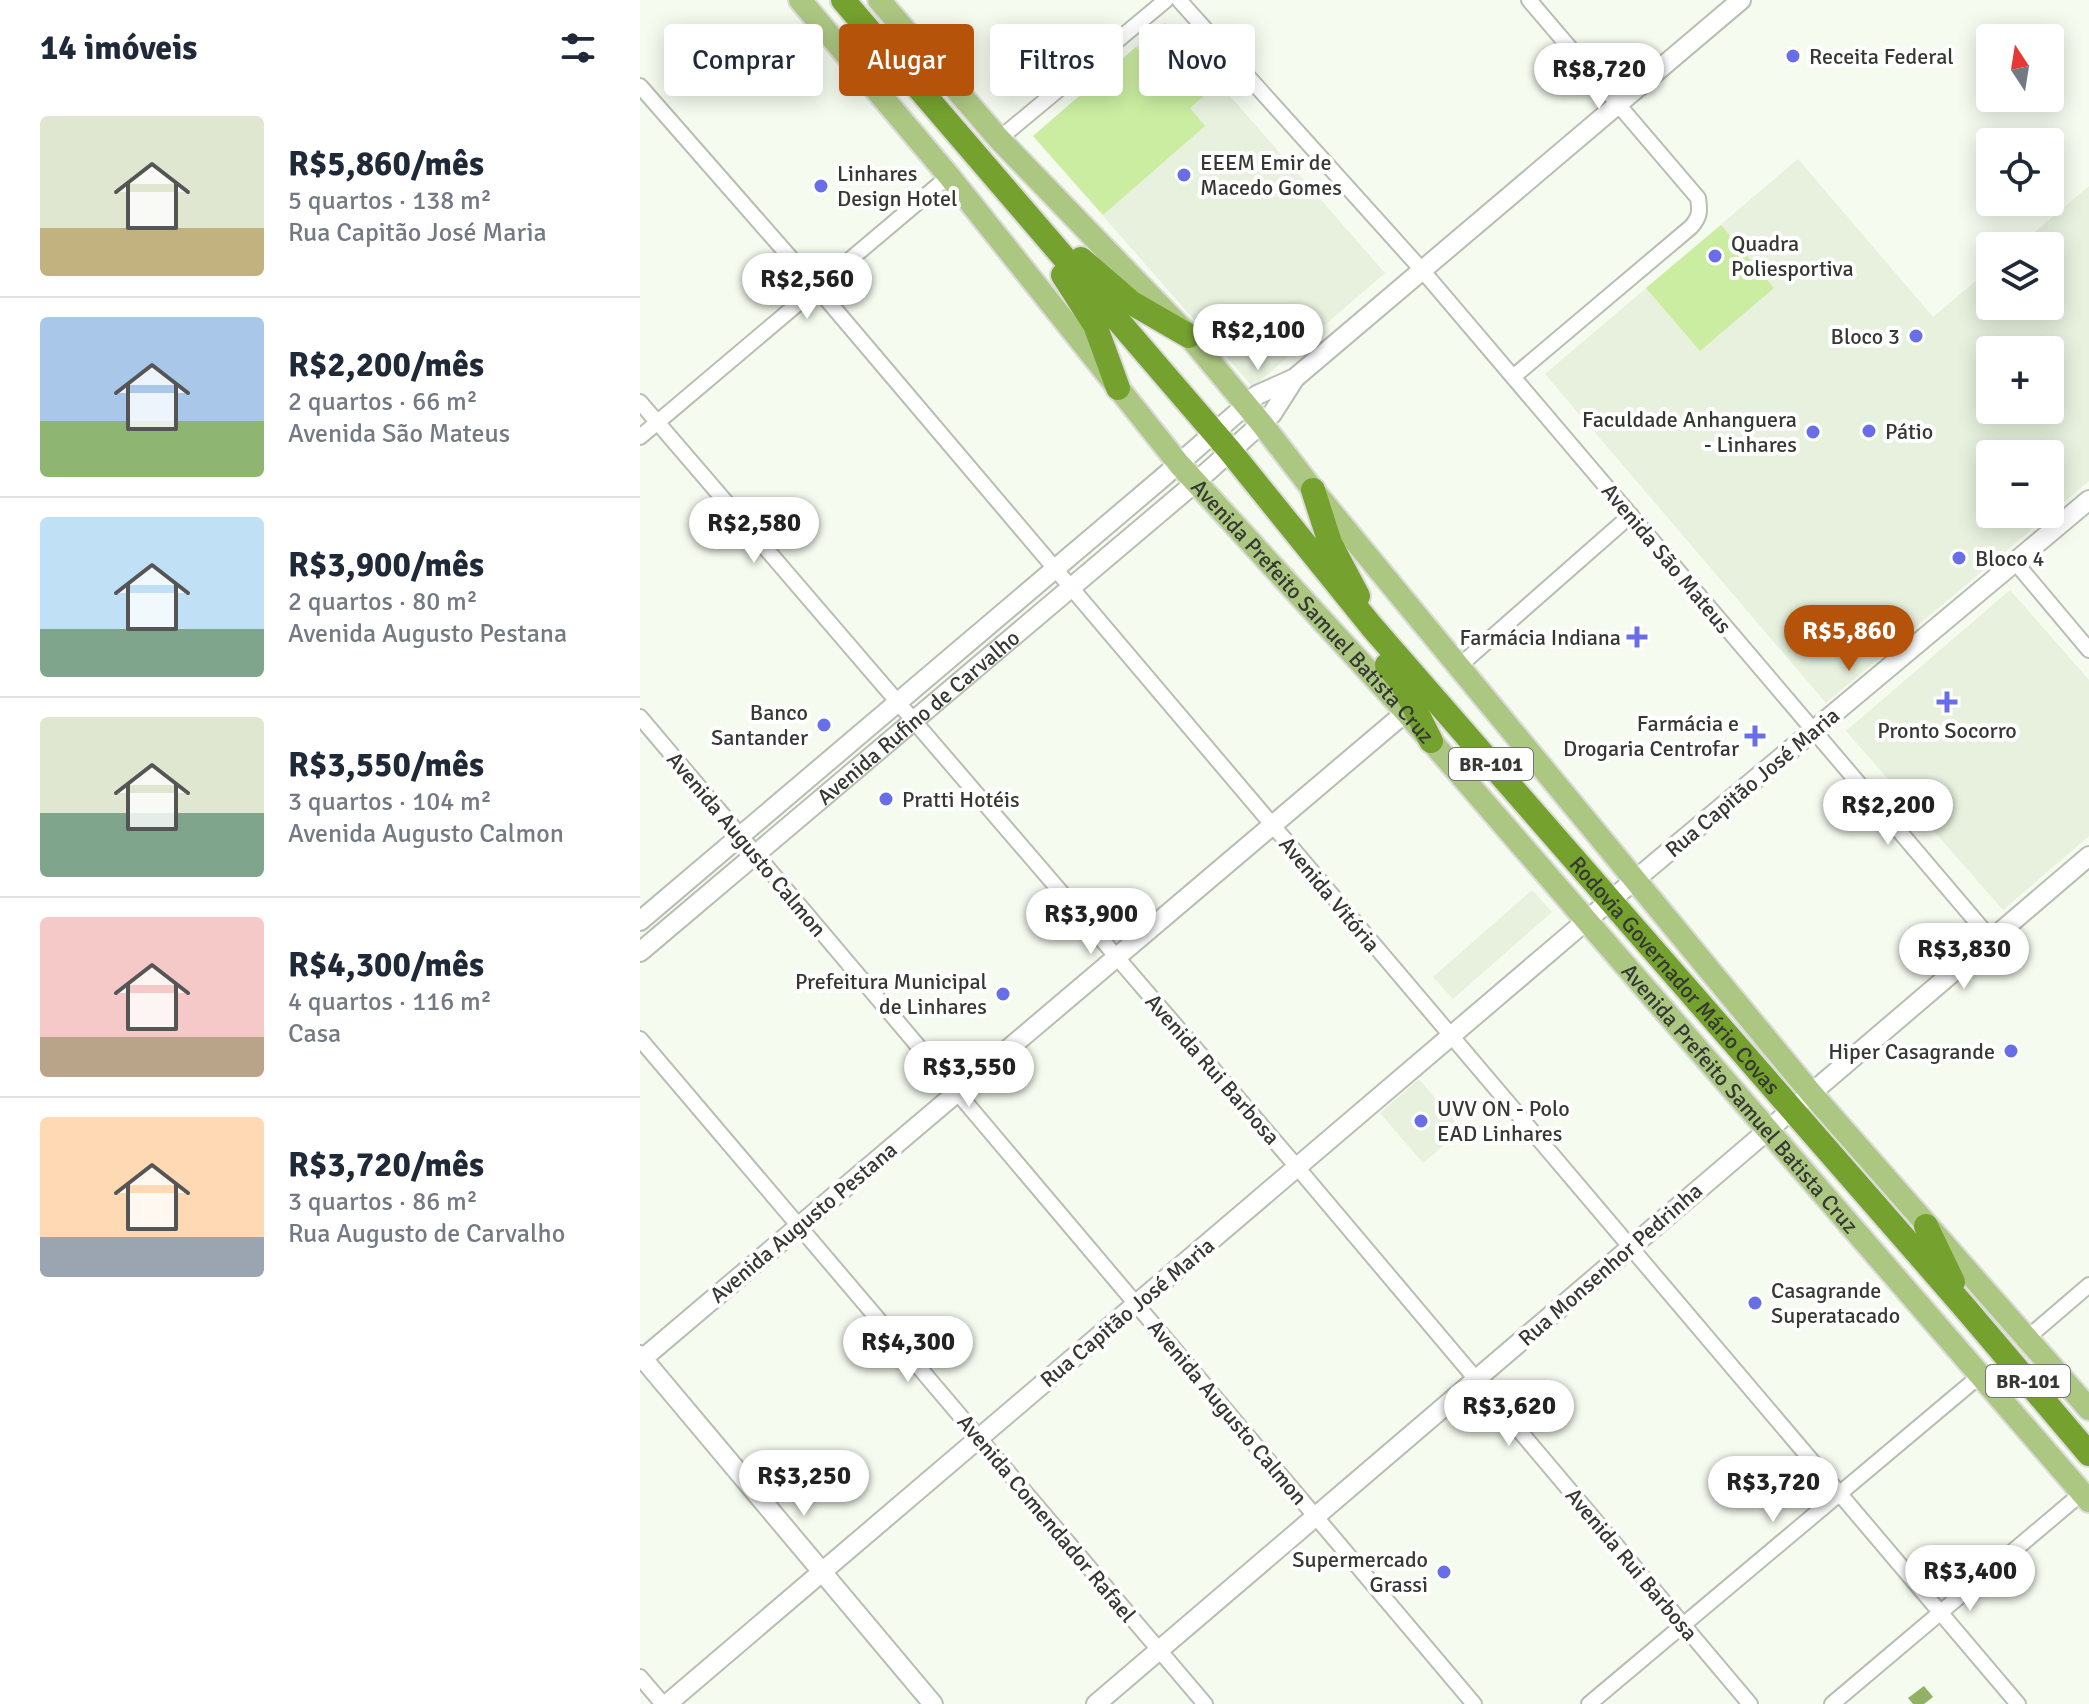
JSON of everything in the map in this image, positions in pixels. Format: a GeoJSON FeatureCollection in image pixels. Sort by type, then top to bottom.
{"type":"FeatureCollection","features":[{"type":"Feature","properties":{"kind":"highway","name":"BR-101"},"geometry":{"type":"LineString","coordinates":[[843,0],[1230,451]]}},
{"type":"Feature","properties":{"kind":"highway"},"geometry":{"type":"LineString","coordinates":[[1018,205],[1132,303],[1189,336]]}},
{"type":"Feature","properties":{"kind":"highway"},"geometry":{"type":"LineString","coordinates":[[1018,205],[1095,325],[1118,388]]}},
{"type":"Feature","properties":{"kind":"highway","name":"Rodovia Governador Mário Covas"},"geometry":{"type":"LineString","coordinates":[[1230,451],[1372,627],[2089,1454]]}},
{"type":"Feature","properties":{"kind":"highway"},"geometry":{"type":"LineString","coordinates":[[1313,490],[1330,543],[1372,627]]}},
{"type":"Feature","properties":{"kind":"highway"},"geometry":{"type":"LineString","coordinates":[[1335,583],[1363,635],[1402,683],[1431,741]]}},
{"type":"Feature","properties":{"kind":"highway"},"geometry":{"type":"LineString","coordinates":[[1926,1226],[1966,1309]]}},
{"type":"Feature","properties":{"kind":"main road","name":"Avenida Prefeito Samuel Batista Cruz"},"geometry":{"type":"LineString","coordinates":[[800,0],[949,176],[1179,464],[1406,712],[2086,1497]]}},
{"type":"Feature","properties":{"kind":"main road"},"geometry":{"type":"LineString","coordinates":[[879,0],[999,139],[1189,336],[1811,1093],[2089,1409]]}},
{"type":"Feature","properties":{"kind":"street"},"geometry":{"type":"LineString","coordinates":[[999,139],[1166,0]]}},
{"type":"Feature","properties":{"kind":"street","name":"Avenida São Mateus"},"geometry":{"type":"LineString","coordinates":[[1179,0],[1422,270],[1991,939]]}},
{"type":"Feature","properties":{"kind":"street"},"geometry":{"type":"LineString","coordinates":[[1513,377],[1691,227],[1698,220],[1700,210],[1698,198],[1529,0]]}},
{"type":"Feature","properties":{"kind":"street"},"geometry":{"type":"LineString","coordinates":[[1245,406],[1257,395],[1295,378],[1741,0]]}},
{"type":"Feature","properties":{"kind":"street","name":"Avenida Vitória"},"geometry":{"type":"LineString","coordinates":[[640,86],[817,288],[2018,1704]]}},
{"type":"Feature","properties":{"kind":"street"},"geometry":{"type":"LineString","coordinates":[[640,437],[949,176]]}},
{"type":"Feature","properties":{"kind":"street","name":"Avenida Rufino de Carvalho"},"geometry":{"type":"LineString","coordinates":[[640,952],[1196,482],[1272,414],[1295,378]]}},
{"type":"Feature","properties":{"kind":"street","name":"Avenida Rui Barbosa"},"geometry":{"type":"LineString","coordinates":[[640,402],[1297,1167],[1750,1704]]}},
{"type":"Feature","properties":{"kind":"street","name":"Avenida Rufino de Carvalho"},"geometry":{"type":"LineString","coordinates":[[640,921],[1245,406]]}},
{"type":"Feature","properties":{"kind":"street","name":"Rua Capitão José Maria"},"geometry":{"type":"LineString","coordinates":[[665,1704],[1587,920],[2089,500]]}},
{"type":"Feature","properties":{"kind":"street"},"geometry":{"type":"LineString","coordinates":[[1458,667],[1631,515]]}},
{"type":"Feature","properties":{"kind":"street"},"geometry":{"type":"LineString","coordinates":[[2015,562],[2089,650]]}},
{"type":"Feature","properties":{"kind":"street","name":"Avenida Augusto Pestana"},"geometry":{"type":"LineString","coordinates":[[641,1358],[1406,712]]}},
{"type":"Feature","properties":{"kind":"street","name":"Avenida Augusto Calmon"},"geometry":{"type":"LineString","coordinates":[[640,717],[1474,1704]]}},
{"type":"Feature","properties":{"kind":"street","name":"Rua Monsenhor Pedrinha"},"geometry":{"type":"LineString","coordinates":[[1096,1704],[2089,856]]}},
{"type":"Feature","properties":{"kind":"street","name":"Avenida Comendador Rafael"},"geometry":{"type":"LineString","coordinates":[[640,1039],[1205,1704]]}},
{"type":"Feature","properties":{"kind":"street"},"geometry":{"type":"LineString","coordinates":[[2026,1339],[2089,1285]]}},
{"type":"Feature","properties":{"kind":"street"},"geometry":{"type":"LineString","coordinates":[[641,1358],[933,1704]]}},
{"type":"Feature","properties":{"kind":"street"},"geometry":{"type":"LineString","coordinates":[[1589,1704],[1982,1374]]}},
{"type":"Feature","properties":{"kind":"street"},"geometry":{"type":"LineString","coordinates":[[1832,1704],[2086,1497]]}},
{"type":"Feature","properties":{"kind":"street"},"geometry":{"type":"LineString","coordinates":[[640,1677],[665,1704]]}},
{"type":"Feature","properties":{"kind":"shaded area","name":"EEEM Emir de Macedo Gomes"},"geometry":{"type":"Polygon","coordinates":[[[1139,44],[1139,96],[1230,96],[1385,273],[1253,387],[1033,136],[1079,96],[1123,96],[1123,58],[1139,44]]]}},
{"type":"Feature","properties":{"kind":"shaded area"},"geometry":{"type":"Polygon","coordinates":[[[1136,47],[1139,50],[1139,96],[1204,96],[1190,108],[1205,126],[1103,215],[1033,136],[1079,96],[1123,96],[1123,58],[1136,47]]]}},
{"type":"Feature","properties":{"kind":"shaded area","name":"Faculdade Anhanguera - Linhares"},"geometry":{"type":"Polygon","coordinates":[[[1798,159],[1933,317],[1976,281],[1976,320],[2064,320],[2064,232],[2035,232],[2054,216],[2064,216],[2064,207],[2089,186],[2089,481],[2064,502],[2064,440],[1976,440],[1976,528],[2033,528],[1826,703],[1545,374],[1798,159]]]}},
{"type":"Feature","properties":{"kind":"shaded area","name":"Quadra Poliesportiva"},"geometry":{"type":"Polygon","coordinates":[[[1721,225],[1774,288],[1700,351],[1646,288],[1721,225]]]}},
{"type":"Feature","properties":{"kind":"shaded area"},"geometry":{"type":"Polygon","coordinates":[[[2010,590],[2089,680],[2089,836],[2003,910],[1846,731],[2010,590]]]}},
{"type":"Feature","properties":{"kind":"shaded area"},"geometry":{"type":"Polygon","coordinates":[[[1532,890],[1552,912],[1453,999],[1433,977],[1532,890]]]}},
{"type":"Feature","properties":{"kind":"shaded area","name":"UVV ON - Polo EAD Linhares"},"geometry":{"type":"Polygon","coordinates":[[[1419,1079],[1462,1130],[1423,1163],[1380,1113],[1419,1079]]]}},
{"type":"Feature","properties":{"kind":"shaded area"},"geometry":{"type":"Polygon","coordinates":[[[1924,1686],[1933,1697],[1924,1704],[1913,1704],[1908,1698],[1924,1686]]]}},
{"type":"Feature","properties":{"kind":"place","name":"Receita Federal"},"geometry":{"type":"Point","coordinates":[1793,56]}},
{"type":"Feature","properties":{"kind":"place","name":"EEEM Emir de Macedo Gomes"},"geometry":{"type":"Point","coordinates":[1184,175]}},
{"type":"Feature","properties":{"kind":"place","name":"Linhares Design Hotel"},"geometry":{"type":"Point","coordinates":[821,186]}},
{"type":"Feature","properties":{"kind":"place","name":"Quadra Poliesportiva"},"geometry":{"type":"Point","coordinates":[1715,256]}},
{"type":"Feature","properties":{"kind":"place","name":"Bloco 3"},"geometry":{"type":"Point","coordinates":[1916,336]}},
{"type":"Feature","properties":{"kind":"place","name":"Pátio"},"geometry":{"type":"Point","coordinates":[1869,431]}},
{"type":"Feature","properties":{"kind":"place","name":"Faculdade Anhanguera - Linhares"},"geometry":{"type":"Point","coordinates":[1813,432]}},
{"type":"Feature","properties":{"kind":"place","name":"Bloco 4"},"geometry":{"type":"Point","coordinates":[1959,558]}},
{"type":"Feature","properties":{"kind":"place","name":"Farmácia Indiana"},"geometry":{"type":"Point","coordinates":[1637,637]}},
{"type":"Feature","properties":{"kind":"place","name":"Pronto Socorro"},"geometry":{"type":"Point","coordinates":[1947,702]}},
{"type":"Feature","properties":{"kind":"place","name":"Banco Santander"},"geometry":{"type":"Point","coordinates":[824,725]}},
{"type":"Feature","properties":{"kind":"place","name":"Farmácia e Drogaria Centrofar"},"geometry":{"type":"Point","coordinates":[1755,736]}},
{"type":"Feature","properties":{"kind":"place","name":"Pratti Hotéis"},"geometry":{"type":"Point","coordinates":[886,799]}},
{"type":"Feature","properties":{"kind":"place","name":"Prefeitura Municipal de Linhares"},"geometry":{"type":"Point","coordinates":[1003,994]}},
{"type":"Feature","properties":{"kind":"place","name":"Hiper Casagrande"},"geometry":{"type":"Point","coordinates":[2011,1051]}},
{"type":"Feature","properties":{"kind":"place","name":"UVV ON - Polo EAD Linhares"},"geometry":{"type":"Point","coordinates":[1421,1121]}},
{"type":"Feature","properties":{"kind":"place","name":"Casagrande Superatacado"},"geometry":{"type":"Point","coordinates":[1755,1303]}},
{"type":"Feature","properties":{"kind":"place","name":"Supermercado Grassi"},"geometry":{"type":"Point","coordinates":[1444,1572]}}]}
